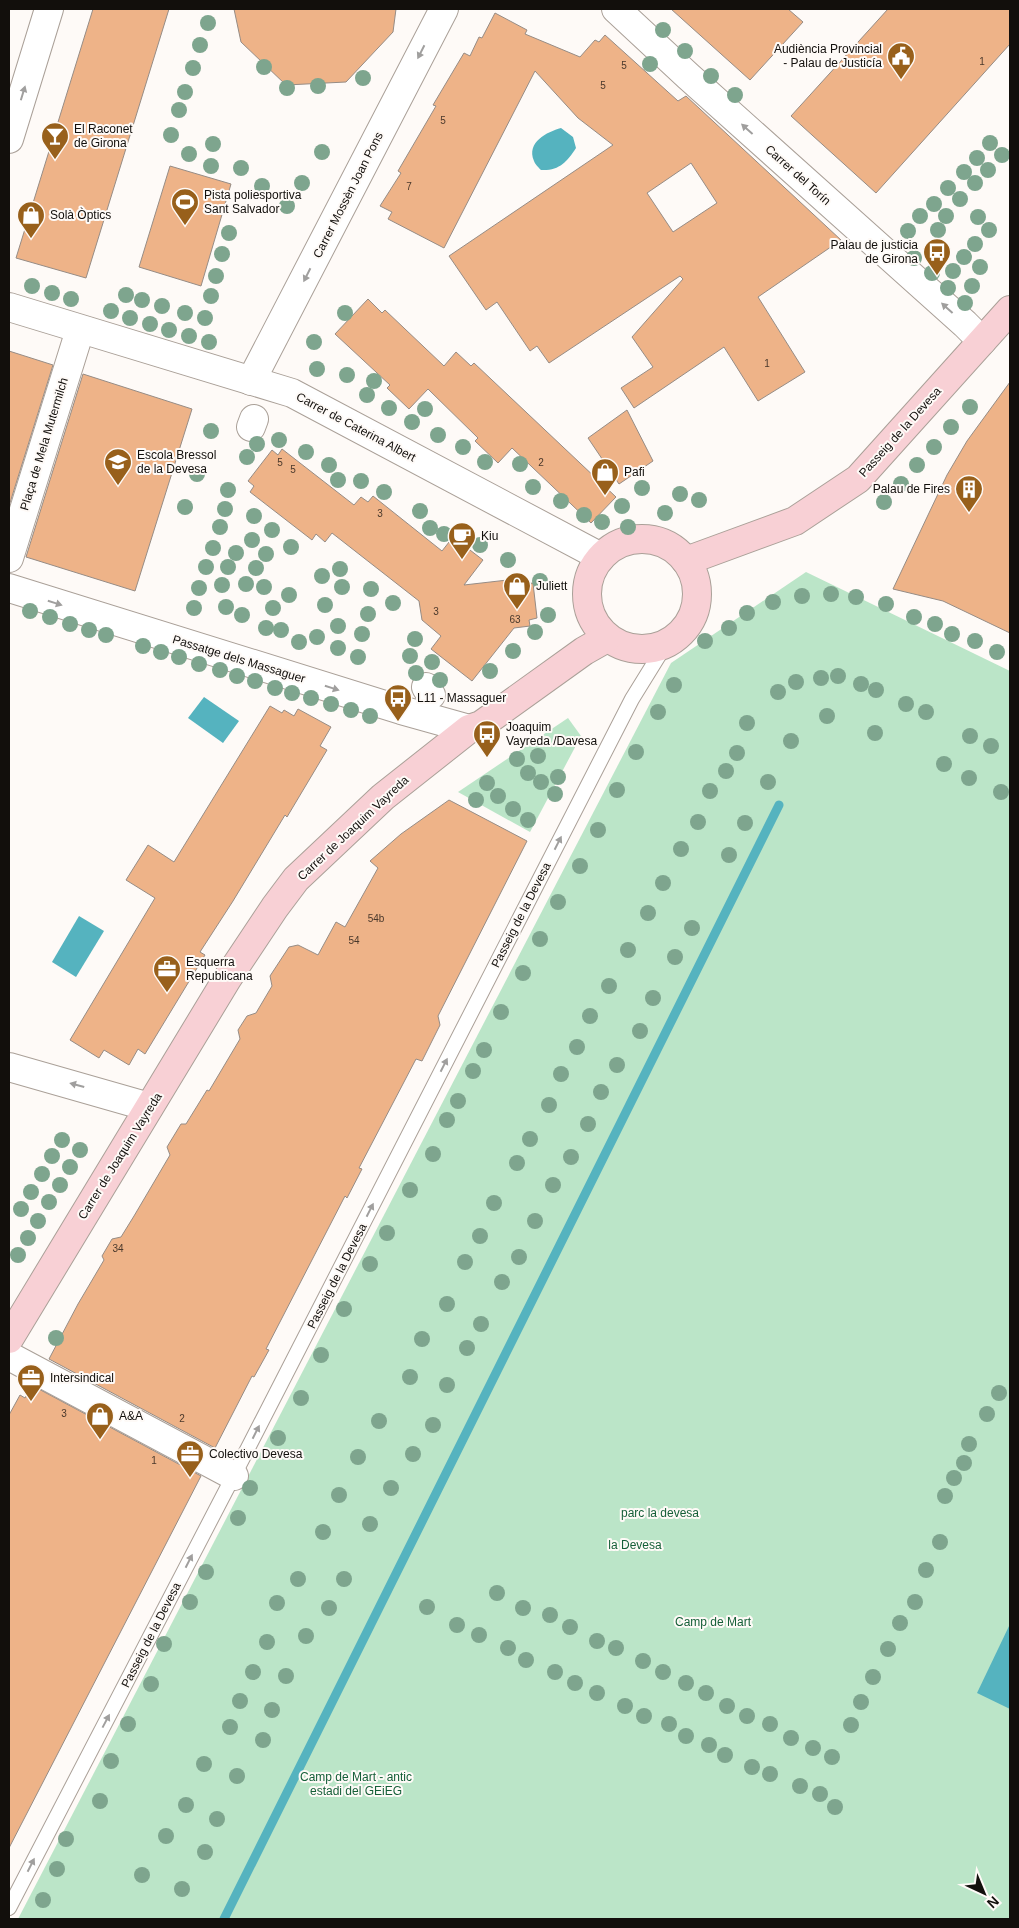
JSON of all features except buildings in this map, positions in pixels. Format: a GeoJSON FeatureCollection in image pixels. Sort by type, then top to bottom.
{"type":"FeatureCollection","features":[{"type":"Feature","properties":{"kind":"street"},"geometry":{"type":"LineString","coordinates":[[9,139],[49,9]]}},
{"type":"Feature","properties":{"kind":"street","name":"Carrer Mossèn Joan Pons"},"geometry":{"type":"LineString","coordinates":[[251,381],[444,9]]}},
{"type":"Feature","properties":{"kind":"street","name":"Carrer del Torín"},"geometry":{"type":"LineString","coordinates":[[616,9],[982,341]]}},
{"type":"Feature","properties":{"kind":"street","name":"Carrer de Caterina Albert"},"geometry":{"type":"LineString","coordinates":[[9,306],[80,330],[292,393],[601,557]]}},
{"type":"Feature","properties":{"kind":"street","name":"Passeig de la Devesa"},"geometry":{"type":"LineString","coordinates":[[686,561],[796,521],[858,478],[1010,310]]}},
{"type":"Feature","properties":{"kind":"street","name":"Plaça de Mela Mutermilch"},"geometry":{"type":"LineString","coordinates":[[9,558],[80,330]]}},
{"type":"Feature","properties":{"kind":"street"},"geometry":{"type":"LineString","coordinates":[[638,540],[661,543],[686,561],[695,578],[696,600],[689,624],[680,634],[666,644],[643,650],[626,647],[607,638],[599,629],[591,616],[587,598],[589,577],[594,566],[607,551],[625,541],[638,540]]}},
{"type":"Feature","properties":{"kind":"street","name":"Passatge dels Massaguer"},"geometry":{"type":"LineString","coordinates":[[9,588],[401,710],[469,729]]}},
{"type":"Feature","properties":{"kind":"street","name":"Carrer de Joaquim Vayreda"},"geometry":{"type":"LineString","coordinates":[[9,1339],[249,944],[296,879],[382,797],[469,729],[480,725],[584,651],[607,638]]}},
{"type":"Feature","properties":{"kind":"street"},"geometry":{"type":"LineString","coordinates":[[9,1067],[149,1107]]}},
{"type":"Feature","properties":{"kind":"street"},"geometry":{"type":"LineString","coordinates":[[9,1356],[234,1476]]}},
{"type":"Feature","properties":{"kind":"lane","name":"Passeig de la Devesa"},"geometry":{"type":"LineString","coordinates":[[9,1908],[234,1476],[632,699],[666,644]]}},
{"type":"Feature","properties":{"kind":"green space","name":"la Devesa"},"geometry":{"type":"Polygon","coordinates":[[[806,572],[1010,671],[1010,1919],[18,1919],[671,663],[806,572]]]}},
{"type":"Feature","properties":{"kind":"green space"},"geometry":{"type":"Polygon","coordinates":[[[568,718],[581,736],[530,832],[458,792],[568,718]]]}},
{"type":"Feature","properties":{"kind":"water"},"geometry":{"type":"Polygon","coordinates":[[[561,128],[573,137],[576,148],[562,165],[553,169],[541,170],[536,165],[532,154],[535,143],[544,135],[561,128]]]}},
{"type":"Feature","properties":{"kind":"water"},"geometry":{"type":"Polygon","coordinates":[[[204,697],[239,721],[223,743],[188,718],[204,697]]]}},
{"type":"Feature","properties":{"kind":"water"},"geometry":{"type":"Polygon","coordinates":[[[79,916],[104,931],[76,977],[52,962],[79,916]]]}},
{"type":"Feature","properties":{"kind":"water"},"geometry":{"type":"Polygon","coordinates":[[[1010,1624],[1010,1709],[977,1693],[1010,1624]]]}},
{"type":"Feature","properties":{"kind":"waterway"},"geometry":{"type":"LineString","coordinates":[[224,1919],[779,805]]}},
{"type":"Feature","properties":{"kind":"place","name":"Audiència Provincial - Palau de Justicía"},"geometry":{"type":"Point","coordinates":[901,80]}},
{"type":"Feature","properties":{"kind":"place","name":"El Raconet de Girona"},"geometry":{"type":"Point","coordinates":[55,160]}},
{"type":"Feature","properties":{"kind":"place","name":"Pista poliesportiva Sant Salvador"},"geometry":{"type":"Point","coordinates":[185,226]}},
{"type":"Feature","properties":{"kind":"place","name":"Solà Òptics"},"geometry":{"type":"Point","coordinates":[31,239]}},
{"type":"Feature","properties":{"kind":"place","name":"Palau de justicia de Girona"},"geometry":{"type":"Point","coordinates":[937,276]}},
{"type":"Feature","properties":{"kind":"place","name":"Escola Bressol de la Devesa"},"geometry":{"type":"Point","coordinates":[118,486]}},
{"type":"Feature","properties":{"kind":"place","name":"Pafi"},"geometry":{"type":"Point","coordinates":[605,496]}},
{"type":"Feature","properties":{"kind":"place","name":"Palau de Fires"},"geometry":{"type":"Point","coordinates":[969,513]}},
{"type":"Feature","properties":{"kind":"place","name":"Kiu"},"geometry":{"type":"Point","coordinates":[462,560]}},
{"type":"Feature","properties":{"kind":"place","name":"Juliett"},"geometry":{"type":"Point","coordinates":[517,610]}},
{"type":"Feature","properties":{"kind":"place","name":"L11 - Massaguer"},"geometry":{"type":"Point","coordinates":[398,722]}},
{"type":"Feature","properties":{"kind":"place","name":"Joaquim Vayreda /Davesa"},"geometry":{"type":"Point","coordinates":[487,758]}},
{"type":"Feature","properties":{"kind":"place","name":"Esquerra Republicana"},"geometry":{"type":"Point","coordinates":[167,993]}},
{"type":"Feature","properties":{"kind":"place","name":"Intersindical"},"geometry":{"type":"Point","coordinates":[31,1402]}},
{"type":"Feature","properties":{"kind":"place","name":"A&A"},"geometry":{"type":"Point","coordinates":[100,1440]}},
{"type":"Feature","properties":{"kind":"place","name":"Colectivo Devesa"},"geometry":{"type":"Point","coordinates":[190,1478]}},
{"type":"Feature","properties":{"kind":"park label","name":"parc la devesa"},"geometry":{"type":"Point","coordinates":[660,1513]}},
{"type":"Feature","properties":{"kind":"park label","name":"Camp de Mart"},"geometry":{"type":"Point","coordinates":[713,1622]}},
{"type":"Feature","properties":{"kind":"park label","name":"Camp de Mart - antic estadi del GEiEG"},"geometry":{"type":"Point","coordinates":[356,1784]}}]}
